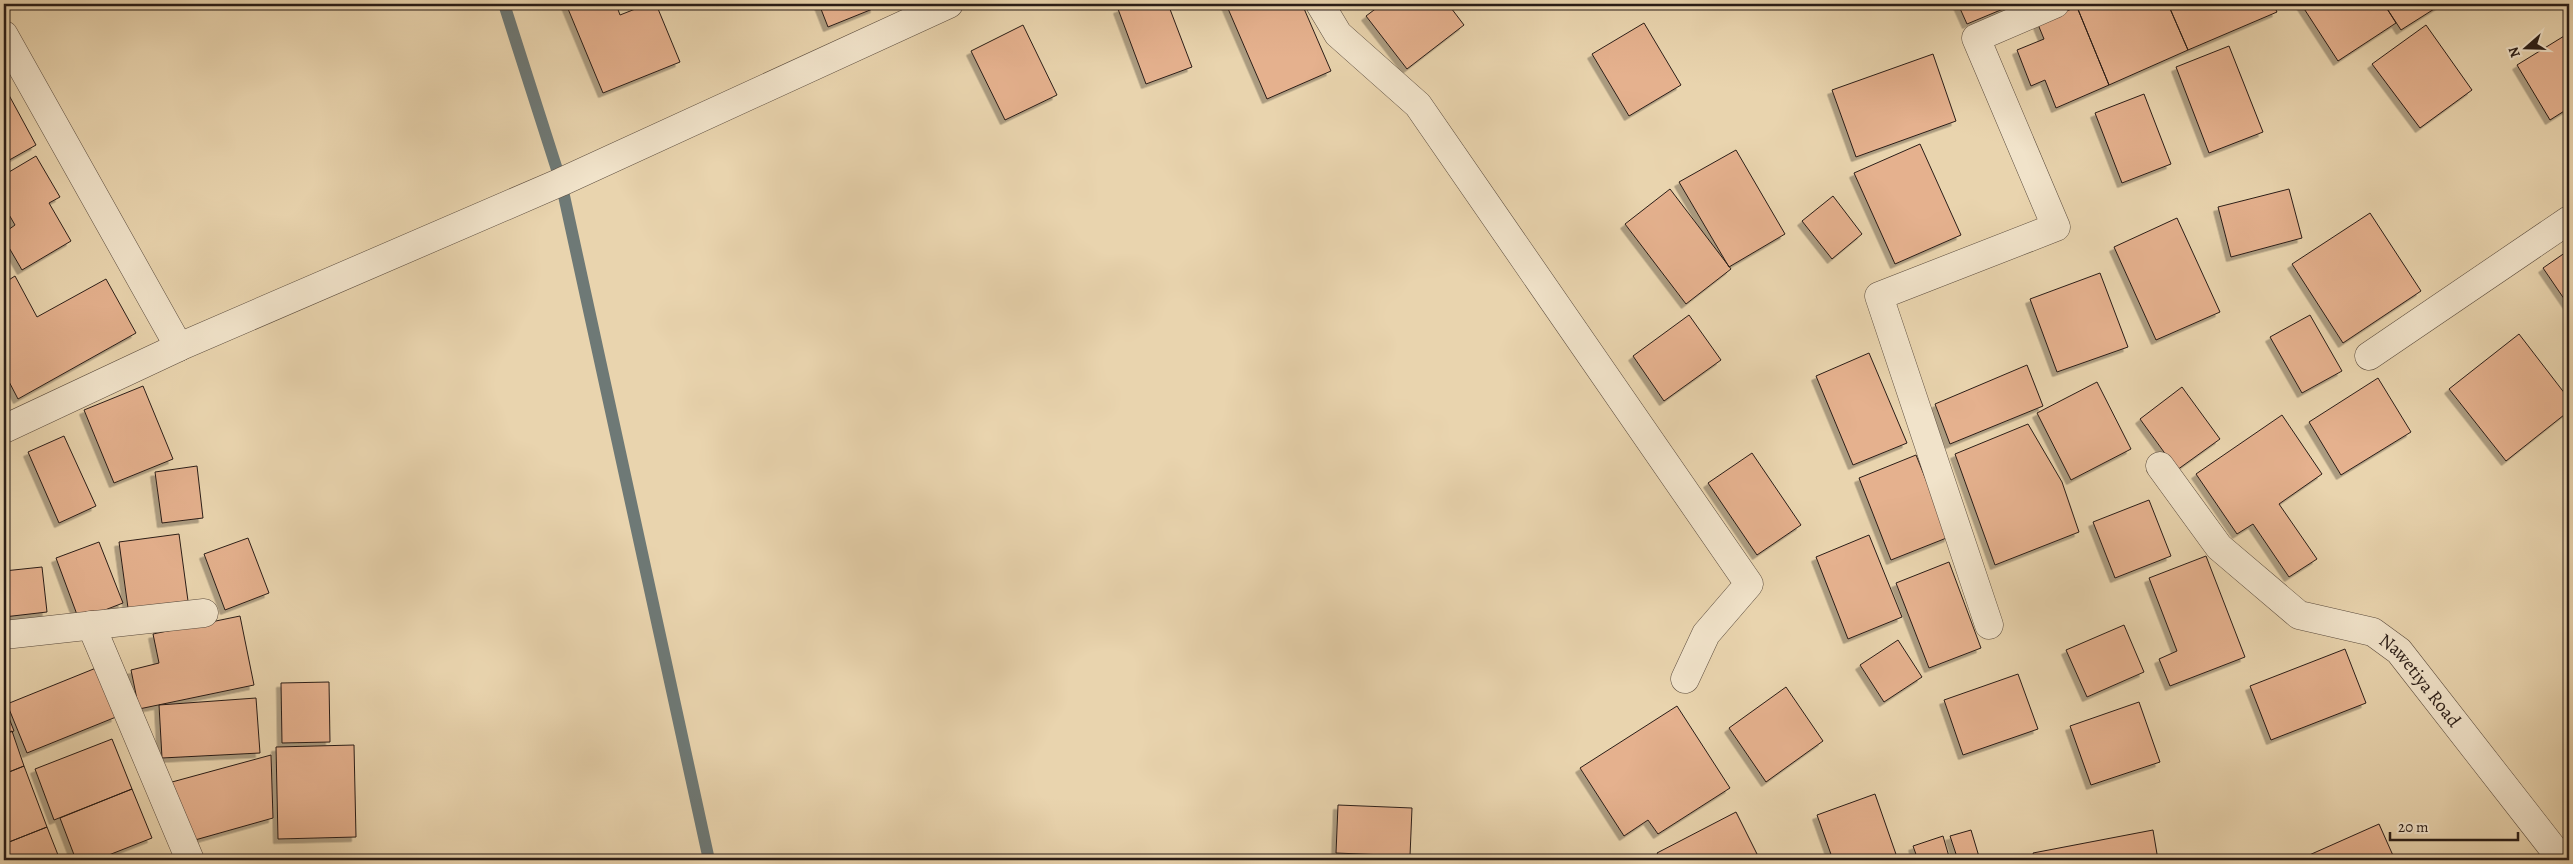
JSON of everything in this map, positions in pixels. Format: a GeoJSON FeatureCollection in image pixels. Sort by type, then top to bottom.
{"type":"FeatureCollection","features":[{"type":"Feature","properties":{"kind":"street"},"geometry":{"type":"LineString","coordinates":[[4,428],[179,347],[561,182],[949,4]]}},
{"type":"Feature","properties":{"kind":"street"},"geometry":{"type":"LineString","coordinates":[[1320,4],[1338,34],[1418,105],[1749,584],[1706,634],[1685,679]]}},
{"type":"Feature","properties":{"kind":"street"},"geometry":{"type":"LineString","coordinates":[[1989,625],[1879,296],[2056,227],[1976,38],[2055,4]]}},
{"type":"Feature","properties":{"kind":"street"},"geometry":{"type":"LineString","coordinates":[[4,35],[179,347]]}},
{"type":"Feature","properties":{"kind":"street"},"geometry":{"type":"LineString","coordinates":[[2369,356],[2569,220]]}},
{"type":"Feature","properties":{"kind":"street","name":"Nawetiya Road"},"geometry":{"type":"LineString","coordinates":[[2160,466],[2219,547],[2299,615],[2373,632],[2399,651],[2562,860]]}},
{"type":"Feature","properties":{"kind":"street"},"geometry":{"type":"LineString","coordinates":[[4,635],[204,613]]}},
{"type":"Feature","properties":{"kind":"street"},"geometry":{"type":"LineString","coordinates":[[91,625],[190,860]]}},
{"type":"Feature","properties":{"kind":"building"},"geometry":{"type":"Polygon","coordinates":[[[566,4],[616,4],[620,15],[648,4],[656,4],[680,62],[603,93],[566,4]]]}},
{"type":"Feature","properties":{"kind":"building"},"geometry":{"type":"Polygon","coordinates":[[[819,4],[874,4],[875,8],[828,27],[819,4]]]}},
{"type":"Feature","properties":{"kind":"building"},"geometry":{"type":"Polygon","coordinates":[[[1132,4],[1168,4],[1192,67],[1146,84],[1118,9],[1132,4]]]}},
{"type":"Feature","properties":{"kind":"building"},"geometry":{"type":"Polygon","coordinates":[[[1226,4],[1302,4],[1331,71],[1267,99],[1226,4]]]}},
{"type":"Feature","properties":{"kind":"building"},"geometry":{"type":"Polygon","coordinates":[[[1382,4],[1448,4],[1464,25],[1407,69],[1366,16],[1382,4]]]}},
{"type":"Feature","properties":{"kind":"building"},"geometry":{"type":"Polygon","coordinates":[[[1958,4],[2015,4],[1967,24],[1958,4]]]}},
{"type":"Feature","properties":{"kind":"building"},"geometry":{"type":"Polygon","coordinates":[[[2084,4],[2168,4],[2188,50],[2109,85],[2077,7],[2084,4]]]}},
{"type":"Feature","properties":{"kind":"building"},"geometry":{"type":"Polygon","coordinates":[[[2168,4],[2273,4],[2277,12],[2188,50],[2168,4]]]}},
{"type":"Feature","properties":{"kind":"building"},"geometry":{"type":"Polygon","coordinates":[[[2301,4],[2384,4],[2396,23],[2338,61],[2301,4]]]}},
{"type":"Feature","properties":{"kind":"building"},"geometry":{"type":"Polygon","coordinates":[[[2384,4],[2442,4],[2401,30],[2384,4]]]}},
{"type":"Feature","properties":{"kind":"building"},"geometry":{"type":"Polygon","coordinates":[[[2077,7],[2109,85],[2056,108],[2045,80],[2031,86],[2017,50],[2044,39],[2037,22],[2077,7]]]}},
{"type":"Feature","properties":{"kind":"building"},"geometry":{"type":"Polygon","coordinates":[[[1644,23],[1681,85],[1629,116],[1592,54],[1644,23]]]}},
{"type":"Feature","properties":{"kind":"building"},"geometry":{"type":"Polygon","coordinates":[[[1023,25],[1057,95],[1005,120],[971,51],[1023,25]]]}},
{"type":"Feature","properties":{"kind":"building"},"geometry":{"type":"Polygon","coordinates":[[[2426,25],[2472,90],[2420,128],[2372,64],[2426,25]]]}},
{"type":"Feature","properties":{"kind":"building"},"geometry":{"type":"Polygon","coordinates":[[[2569,33],[2569,108],[2550,120],[2517,65],[2569,33]]]}},
{"type":"Feature","properties":{"kind":"building"},"geometry":{"type":"Polygon","coordinates":[[[2229,46],[2263,132],[2209,153],[2176,67],[2229,46]]]}},
{"type":"Feature","properties":{"kind":"building"},"geometry":{"type":"Polygon","coordinates":[[[1933,54],[1956,121],[1856,157],[1832,90],[1933,54]]]}},
{"type":"Feature","properties":{"kind":"building"},"geometry":{"type":"Polygon","coordinates":[[[4,86],[36,145],[4,163],[4,86]]]}},
{"type":"Feature","properties":{"kind":"building"},"geometry":{"type":"Polygon","coordinates":[[[2144,94],[2171,164],[2122,183],[2095,113],[2144,94]]]}},
{"type":"Feature","properties":{"kind":"building"},"geometry":{"type":"Polygon","coordinates":[[[1920,144],[1961,235],[1895,264],[1854,173],[1920,144]]]}},
{"type":"Feature","properties":{"kind":"building"},"geometry":{"type":"Polygon","coordinates":[[[1736,150],[1785,234],[1729,267],[1679,182],[1736,150]]]}},
{"type":"Feature","properties":{"kind":"building"},"geometry":{"type":"Polygon","coordinates":[[[36,156],[60,197],[49,203],[71,241],[22,270],[4,239],[4,233],[15,225],[4,206],[4,175],[36,156]]]}},
{"type":"Feature","properties":{"kind":"building"},"geometry":{"type":"Polygon","coordinates":[[[1670,189],[1731,269],[1686,304],[1625,224],[1670,189]]]}},
{"type":"Feature","properties":{"kind":"building"},"geometry":{"type":"Polygon","coordinates":[[[2289,189],[2302,238],[2231,257],[2218,207],[2289,189]]]}},
{"type":"Feature","properties":{"kind":"building"},"geometry":{"type":"Polygon","coordinates":[[[1833,196],[1862,234],[1832,259],[1802,221],[1833,196]]]}},
{"type":"Feature","properties":{"kind":"building"},"geometry":{"type":"Polygon","coordinates":[[[2370,213],[2421,291],[2343,343],[2292,264],[2370,213]]]}},
{"type":"Feature","properties":{"kind":"building"},"geometry":{"type":"Polygon","coordinates":[[[2177,218],[2220,312],[2156,340],[2114,247],[2177,218]]]}},
{"type":"Feature","properties":{"kind":"building"},"geometry":{"type":"Polygon","coordinates":[[[2569,250],[2569,306],[2543,268],[2569,250]]]}},
{"type":"Feature","properties":{"kind":"building"},"geometry":{"type":"Polygon","coordinates":[[[2100,273],[2128,347],[2057,372],[2030,299],[2100,273]]]}},
{"type":"Feature","properties":{"kind":"building"},"geometry":{"type":"Polygon","coordinates":[[[15,276],[37,317],[106,279],[136,333],[18,399],[4,372],[4,283],[15,276]]]}},
{"type":"Feature","properties":{"kind":"building"},"geometry":{"type":"Polygon","coordinates":[[[1689,315],[1721,360],[1664,401],[1633,356],[1689,315]]]}},
{"type":"Feature","properties":{"kind":"building"},"geometry":{"type":"Polygon","coordinates":[[[2310,315],[2342,371],[2302,393],[2270,337],[2310,315]]]}},
{"type":"Feature","properties":{"kind":"building"},"geometry":{"type":"Polygon","coordinates":[[[2519,334],[2569,399],[2569,411],[2506,461],[2449,389],[2519,334]]]}},
{"type":"Feature","properties":{"kind":"building"},"geometry":{"type":"Polygon","coordinates":[[[1869,353],[1907,443],[1853,465],[1816,376],[1869,353]]]}},
{"type":"Feature","properties":{"kind":"building"},"geometry":{"type":"Polygon","coordinates":[[[2027,365],[2043,406],[1950,444],[1935,404],[2027,365]]]}},
{"type":"Feature","properties":{"kind":"building"},"geometry":{"type":"Polygon","coordinates":[[[2378,378],[2411,432],[2341,475],[2309,422],[2378,378]]]}},
{"type":"Feature","properties":{"kind":"building"},"geometry":{"type":"Polygon","coordinates":[[[2097,382],[2131,449],[2071,480],[2037,413],[2097,382]]]}},
{"type":"Feature","properties":{"kind":"building"},"geometry":{"type":"Polygon","coordinates":[[[143,386],[173,459],[114,483],[84,410],[143,386]]]}},
{"type":"Feature","properties":{"kind":"building"},"geometry":{"type":"Polygon","coordinates":[[[2182,387],[2220,439],[2177,470],[2140,419],[2182,387]]]}},
{"type":"Feature","properties":{"kind":"building"},"geometry":{"type":"Polygon","coordinates":[[[2282,415],[2322,474],[2279,504],[2317,559],[2289,577],[2253,524],[2237,534],[2196,474],[2282,415]]]}},
{"type":"Feature","properties":{"kind":"building"},"geometry":{"type":"Polygon","coordinates":[[[2028,424],[2062,482],[2079,532],[1995,565],[1955,454],[2028,424]]]}},
{"type":"Feature","properties":{"kind":"building"},"geometry":{"type":"Polygon","coordinates":[[[64,436],[96,506],[59,523],[28,452],[64,436]]]}},
{"type":"Feature","properties":{"kind":"building"},"geometry":{"type":"Polygon","coordinates":[[[1752,453],[1801,525],[1757,555],[1708,483],[1752,453]]]}},
{"type":"Feature","properties":{"kind":"building"},"geometry":{"type":"Polygon","coordinates":[[[1916,455],[1949,537],[1891,560],[1859,478],[1916,455]]]}},
{"type":"Feature","properties":{"kind":"building"},"geometry":{"type":"Polygon","coordinates":[[[197,466],[203,518],[162,523],[155,472],[197,466]]]}},
{"type":"Feature","properties":{"kind":"building"},"geometry":{"type":"Polygon","coordinates":[[[2149,500],[2171,556],[2115,578],[2093,522],[2149,500]]]}},
{"type":"Feature","properties":{"kind":"building"},"geometry":{"type":"Polygon","coordinates":[[[179,534],[188,601],[128,608],[119,542],[179,534]]]}},
{"type":"Feature","properties":{"kind":"building"},"geometry":{"type":"Polygon","coordinates":[[[1869,535],[1902,617],[1848,639],[1816,557],[1869,535]]]}},
{"type":"Feature","properties":{"kind":"building"},"geometry":{"type":"Polygon","coordinates":[[[248,538],[269,593],[225,610],[204,554],[248,538]]]}},
{"type":"Feature","properties":{"kind":"building"},"geometry":{"type":"Polygon","coordinates":[[[99,542],[123,603],[79,620],[56,558],[99,542]]]}},
{"type":"Feature","properties":{"kind":"building"},"geometry":{"type":"Polygon","coordinates":[[[2206,556],[2245,657],[2170,686],[2159,659],[2177,651],[2149,578],[2206,556]]]}},
{"type":"Feature","properties":{"kind":"building"},"geometry":{"type":"Polygon","coordinates":[[[1949,562],[1981,648],[1929,668],[1896,583],[1949,562]]]}},
{"type":"Feature","properties":{"kind":"building"},"geometry":{"type":"Polygon","coordinates":[[[42,567],[47,612],[4,617],[4,571],[42,567]]]}},
{"type":"Feature","properties":{"kind":"building"},"geometry":{"type":"Polygon","coordinates":[[[240,616],[254,685],[139,709],[131,670],[159,663],[153,634],[240,616]]]}},
{"type":"Feature","properties":{"kind":"building"},"geometry":{"type":"Polygon","coordinates":[[[2124,625],[2144,672],[2087,697],[2066,650],[2124,625]]]}},
{"type":"Feature","properties":{"kind":"building"},"geometry":{"type":"Polygon","coordinates":[[[1898,640],[1922,677],[1884,702],[1860,665],[1898,640]]]}},
{"type":"Feature","properties":{"kind":"building"},"geometry":{"type":"Polygon","coordinates":[[[2345,649],[2366,703],[2271,740],[2250,686],[2345,649]]]}},
{"type":"Feature","properties":{"kind":"building"},"geometry":{"type":"Polygon","coordinates":[[[96,668],[116,717],[27,753],[7,704],[96,668]]]}},
{"type":"Feature","properties":{"kind":"building"},"geometry":{"type":"Polygon","coordinates":[[[2018,674],[2038,729],[1963,755],[1944,700],[2018,674]]]}},
{"type":"Feature","properties":{"kind":"building"},"geometry":{"type":"Polygon","coordinates":[[[329,682],[330,742],[282,743],[281,683],[329,682]]]}},
{"type":"Feature","properties":{"kind":"building"},"geometry":{"type":"Polygon","coordinates":[[[1786,687],[1823,741],[1766,782],[1729,728],[1786,687]]]}},
{"type":"Feature","properties":{"kind":"building"},"geometry":{"type":"Polygon","coordinates":[[[256,698],[260,753],[162,758],[159,705],[256,698]]]}},
{"type":"Feature","properties":{"kind":"building"},"geometry":{"type":"Polygon","coordinates":[[[2139,702],[2160,762],[2091,785],[2070,726],[2139,702]]]}},
{"type":"Feature","properties":{"kind":"building"},"geometry":{"type":"Polygon","coordinates":[[[4,705],[14,731],[4,734],[4,705]]]}},
{"type":"Feature","properties":{"kind":"building"},"geometry":{"type":"Polygon","coordinates":[[[1677,706],[1730,788],[1658,834],[1648,820],[1624,836],[1580,768],[1677,706]]]}},
{"type":"Feature","properties":{"kind":"building"},"geometry":{"type":"Polygon","coordinates":[[[12,731],[24,766],[4,774],[4,734],[12,731]]]}},
{"type":"Feature","properties":{"kind":"building"},"geometry":{"type":"Polygon","coordinates":[[[112,739],[132,789],[54,820],[35,769],[112,739]]]}},
{"type":"Feature","properties":{"kind":"building"},"geometry":{"type":"Polygon","coordinates":[[[354,745],[356,837],[278,839],[276,747],[354,745]]]}},
{"type":"Feature","properties":{"kind":"building"},"geometry":{"type":"Polygon","coordinates":[[[271,755],[273,818],[195,840],[172,782],[271,755]]]}},
{"type":"Feature","properties":{"kind":"building"},"geometry":{"type":"Polygon","coordinates":[[[24,766],[47,827],[4,844],[4,774],[24,766]]]}},
{"type":"Feature","properties":{"kind":"building"},"geometry":{"type":"Polygon","coordinates":[[[132,789],[152,838],[96,860],[76,860],[60,818],[132,789]]]}},
{"type":"Feature","properties":{"kind":"building"},"geometry":{"type":"Polygon","coordinates":[[[1875,794],[1898,860],[1833,860],[1817,815],[1875,794]]]}},
{"type":"Feature","properties":{"kind":"building"},"geometry":{"type":"Polygon","coordinates":[[[1338,805],[1412,808],[1410,856],[1336,853],[1338,805]]]}},
{"type":"Feature","properties":{"kind":"building"},"geometry":{"type":"Polygon","coordinates":[[[1736,812],[1760,860],[1661,860],[1657,853],[1736,812]]]}},
{"type":"Feature","properties":{"kind":"building"},"geometry":{"type":"Polygon","coordinates":[[[2379,824],[2395,860],[2298,860],[2379,824]]]}},
{"type":"Feature","properties":{"kind":"building"},"geometry":{"type":"Polygon","coordinates":[[[47,827],[60,860],[4,860],[4,844],[47,827]]]}},
{"type":"Feature","properties":{"kind":"building"},"geometry":{"type":"Polygon","coordinates":[[[1971,830],[1980,860],[1958,860],[1950,836],[1971,830]]]}},
{"type":"Feature","properties":{"kind":"building"},"geometry":{"type":"Polygon","coordinates":[[[2153,830],[2158,860],[2035,860],[2033,853],[2153,830]]]}},
{"type":"Feature","properties":{"kind":"building"},"geometry":{"type":"Polygon","coordinates":[[[1943,836],[1950,860],[1918,860],[1913,846],[1943,836]]]}},
{"type":"Feature","properties":{"kind":"building"},"geometry":{"type":"Polygon","coordinates":[[[1345,858],[1407,859],[1407,860],[1345,860],[1345,858]]]}},
{"type":"Feature","properties":{"kind":"waterway"},"geometry":{"type":"LineString","coordinates":[[504,4],[561,182],[709,860]]}}]}
